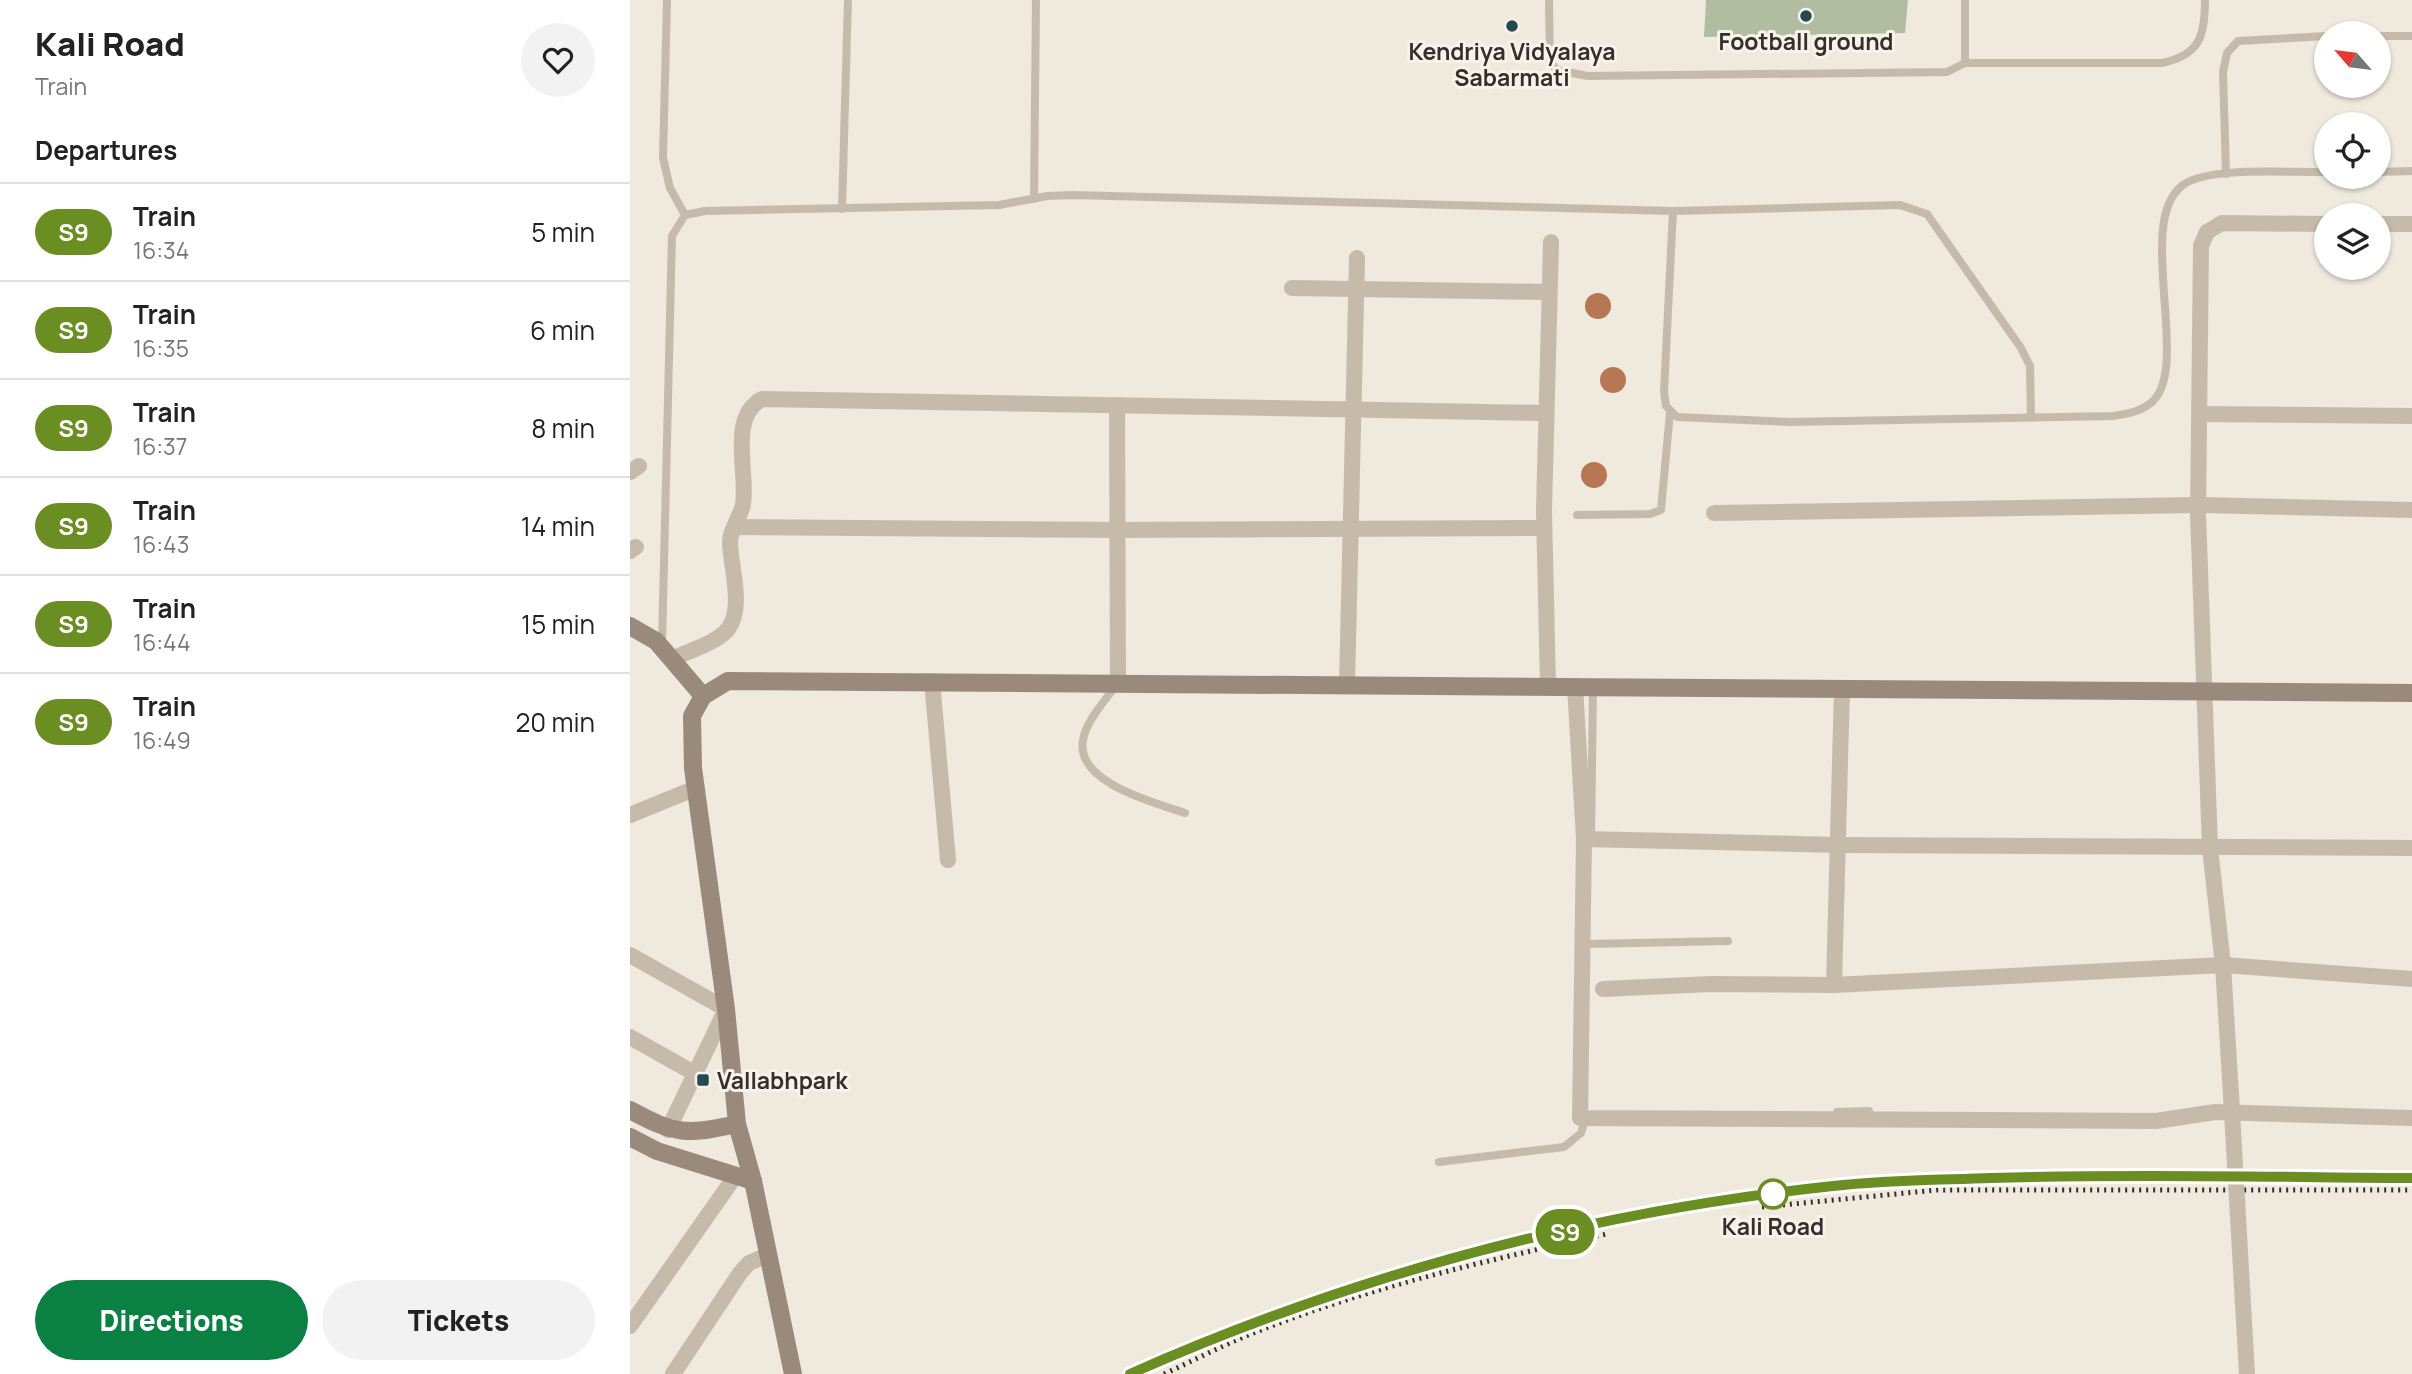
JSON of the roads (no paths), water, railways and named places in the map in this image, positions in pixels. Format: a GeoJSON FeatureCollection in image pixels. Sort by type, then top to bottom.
{"type":"FeatureCollection","features":[{"type":"Feature","properties":{"kind":"main road"},"geometry":{"type":"LineString","coordinates":[[630,626],[644,632],[667,653],[703,696]]}},
{"type":"Feature","properties":{"kind":"main road"},"geometry":{"type":"LineString","coordinates":[[793,1374],[768,1255],[745,1178],[726,1009],[696,788],[692,716],[703,696],[729,681],[2206,689],[2412,693]]}},
{"type":"Feature","properties":{"kind":"main road"},"geometry":{"type":"LineString","coordinates":[[630,1110],[668,1130],[688,1133],[737,1124]]}},
{"type":"Feature","properties":{"kind":"main road"},"geometry":{"type":"LineString","coordinates":[[630,1137],[657,1151],[745,1178]]}},
{"type":"Feature","properties":{"kind":"street"},"geometry":{"type":"LineString","coordinates":[[2247,1374],[2223,965],[2210,848],[2199,505],[2201,246],[2207,232],[2222,223],[2314,224]]}},
{"type":"Feature","properties":{"kind":"street"},"geometry":{"type":"LineString","coordinates":[[2391,224],[2412,224]]}},
{"type":"Feature","properties":{"kind":"street"},"geometry":{"type":"LineString","coordinates":[[1548,686],[1544,528],[1551,242]]}},
{"type":"Feature","properties":{"kind":"street"},"geometry":{"type":"LineString","coordinates":[[1347,684],[1357,258]]}},
{"type":"Feature","properties":{"kind":"street"},"geometry":{"type":"LineString","coordinates":[[1292,288],[1548,292]]}},
{"type":"Feature","properties":{"kind":"street"},"geometry":{"type":"LineString","coordinates":[[667,653],[722,635],[730,627],[735,591],[729,540],[744,500],[743,419],[752,404],[762,399],[1545,413]]}},
{"type":"Feature","properties":{"kind":"street"},"geometry":{"type":"LineString","coordinates":[[1117,405],[1118,682]]}},
{"type":"Feature","properties":{"kind":"street"},"geometry":{"type":"LineString","coordinates":[[2201,414],[2412,416]]}},
{"type":"Feature","properties":{"kind":"street"},"geometry":{"type":"LineString","coordinates":[[1714,513],[2199,505],[2412,510]]}},
{"type":"Feature","properties":{"kind":"street"},"geometry":{"type":"LineString","coordinates":[[735,527],[1117,530],[1544,528]]}},
{"type":"Feature","properties":{"kind":"street"},"geometry":{"type":"LineString","coordinates":[[932,681],[948,860]]}},
{"type":"Feature","properties":{"kind":"street"},"geometry":{"type":"LineString","coordinates":[[1584,686],[1588,839],[1581,989],[1580,1118],[2156,1121],[2216,1112],[2412,1118]]}},
{"type":"Feature","properties":{"kind":"street"},"geometry":{"type":"LineString","coordinates":[[1834,985],[1842,688]]}},
{"type":"Feature","properties":{"kind":"street"},"geometry":{"type":"LineString","coordinates":[[630,815],[696,788]]}},
{"type":"Feature","properties":{"kind":"street"},"geometry":{"type":"LineString","coordinates":[[1588,839],[1839,845],[2412,848]]}},
{"type":"Feature","properties":{"kind":"street"},"geometry":{"type":"LineString","coordinates":[[630,954],[726,1009],[668,1130]]}},
{"type":"Feature","properties":{"kind":"street"},"geometry":{"type":"LineString","coordinates":[[1603,989],[1711,984],[1834,985],[2223,965],[2412,979]]}},
{"type":"Feature","properties":{"kind":"street"},"geometry":{"type":"LineString","coordinates":[[630,1037],[694,1073]]}},
{"type":"Feature","properties":{"kind":"street"},"geometry":{"type":"LineString","coordinates":[[630,1326],[745,1178]]}},
{"type":"Feature","properties":{"kind":"street"},"geometry":{"type":"LineString","coordinates":[[673,1374],[740,1273],[749,1263],[768,1255]]}},
{"type":"Feature","properties":{"kind":"lane"},"geometry":{"type":"LineString","coordinates":[[667,0],[663,158],[670,187],[685,215]]}},
{"type":"Feature","properties":{"kind":"lane"},"geometry":{"type":"LineString","coordinates":[[842,209],[848,0]]}},
{"type":"Feature","properties":{"kind":"lane"},"geometry":{"type":"LineString","coordinates":[[1034,199],[1037,0]]}},
{"type":"Feature","properties":{"kind":"lane"},"geometry":{"type":"LineString","coordinates":[[1549,0],[1550,60],[1556,70],[1569,75],[1947,72],[1965,63],[2162,62],[2180,59],[2196,48],[2203,29],[2205,0]]}},
{"type":"Feature","properties":{"kind":"lane"},"geometry":{"type":"LineString","coordinates":[[1965,0],[1965,63]]}},
{"type":"Feature","properties":{"kind":"lane"},"geometry":{"type":"LineString","coordinates":[[2391,36],[2412,36]]}},
{"type":"Feature","properties":{"kind":"lane"},"geometry":{"type":"LineString","coordinates":[[2226,174],[2223,72],[2227,53],[2238,41],[2314,37]]}},
{"type":"Feature","properties":{"kind":"lane"},"geometry":{"type":"LineString","coordinates":[[2391,172],[2412,171]]}},
{"type":"Feature","properties":{"kind":"lane"},"geometry":{"type":"LineString","coordinates":[[1670,412],[1687,419],[1790,422],[2136,412],[2155,399],[2163,380],[2166,344],[2162,227],[2166,204],[2183,185],[2208,174],[2314,172]]}},
{"type":"Feature","properties":{"kind":"lane"},"geometry":{"type":"LineString","coordinates":[[667,653],[672,236],[685,215],[705,211],[999,205],[1073,195],[1673,211],[1900,205],[1927,214],[2021,348],[2030,366],[2031,417]]}},
{"type":"Feature","properties":{"kind":"lane"},"geometry":{"type":"LineString","coordinates":[[1577,515],[1650,514],[1661,510],[1670,412],[1664,392],[1673,211]]}},
{"type":"Feature","properties":{"kind":"lane"},"geometry":{"type":"LineString","coordinates":[[1118,682],[1085,733],[1082,742],[1085,758],[1113,786],[1185,813]]}},
{"type":"Feature","properties":{"kind":"lane"},"geometry":{"type":"LineString","coordinates":[[1439,1162],[1564,1147],[1581,1133],[1586,1116],[1588,839]]}},
{"type":"Feature","properties":{"kind":"lane"},"geometry":{"type":"LineString","coordinates":[[1589,944],[1728,941]]}},
{"type":"Feature","properties":{"kind":"lane"},"geometry":{"type":"LineString","coordinates":[[1586,1116],[1869,1111]]}},
{"type":"Feature","properties":{"kind":"railway"},"geometry":{"type":"LineString","coordinates":[[1130,1374],[1299,1307],[1386,1278],[1562,1231],[1742,1198],[1852,1184],[1984,1178],[2412,1178]]}},
{"type":"Feature","properties":{"kind":"railway"},"geometry":{"type":"LineString","coordinates":[[1762,1207],[1937,1190],[2412,1190]]}},
{"type":"Feature","properties":{"kind":"railway"},"geometry":{"type":"LineString","coordinates":[[1164,1374],[1244,1337],[1342,1301],[1474,1265],[1607,1234]]}},
{"type":"Feature","properties":{"kind":"train","name":"S9"},"geometry":{"type":"LineString","coordinates":[[1130,1374],[1196,1344],[1320,1297],[1430,1264],[1510,1243],[1698,1205],[1835,1185],[1960,1179],[2065,1176],[2412,1178]]}},
{"type":"Feature","properties":{"kind":"place","name":"Football ground"},"geometry":{"type":"Point","coordinates":[1806,16]}},
{"type":"Feature","properties":{"kind":"place","name":"Kendriya Vidyalaya Sabarmati"},"geometry":{"type":"Point","coordinates":[1512,26]}},
{"type":"Feature","properties":{"kind":"place","name":"Vallabhpark"},"geometry":{"type":"Point","coordinates":[703,1080]}},
{"type":"Feature","properties":{"kind":"place","name":"Kali Road"},"geometry":{"type":"Point","coordinates":[1773,1194]}}]}
